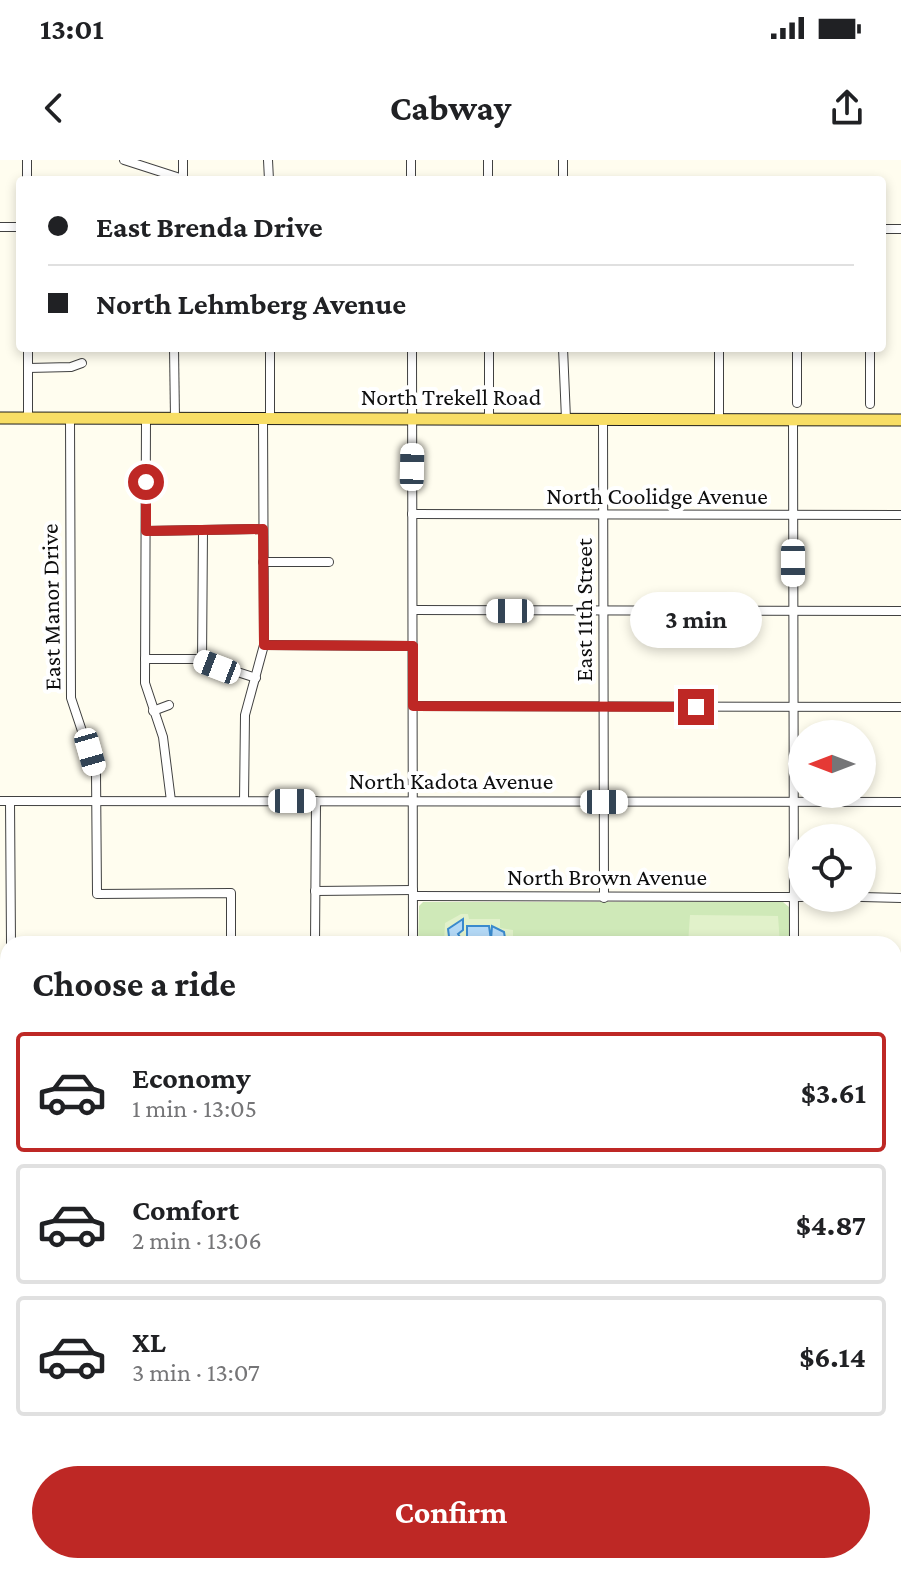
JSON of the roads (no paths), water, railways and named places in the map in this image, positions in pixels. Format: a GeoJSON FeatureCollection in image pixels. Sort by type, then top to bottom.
{"type":"FeatureCollection","features":[{"type":"Feature","properties":{"kind":"main road","name":"North Trekell Road"},"geometry":{"type":"LineString","coordinates":[[0,418],[901,420]]}},
{"type":"Feature","properties":{"kind":"street"},"geometry":{"type":"LineString","coordinates":[[124,160],[171,176]]}},
{"type":"Feature","properties":{"kind":"street"},"geometry":{"type":"LineString","coordinates":[[28,352],[28,418]]}},
{"type":"Feature","properties":{"kind":"street"},"geometry":{"type":"LineString","coordinates":[[174,352],[175,419]]}},
{"type":"Feature","properties":{"kind":"street"},"geometry":{"type":"LineString","coordinates":[[244,801],[245,715],[264,645],[263,529],[270,352]]}},
{"type":"Feature","properties":{"kind":"street"},"geometry":{"type":"LineString","coordinates":[[412,352],[413,936]]}},
{"type":"Feature","properties":{"kind":"street"},"geometry":{"type":"LineString","coordinates":[[489,352],[489,419]]}},
{"type":"Feature","properties":{"kind":"street"},"geometry":{"type":"LineString","coordinates":[[563,352],[566,419]]}},
{"type":"Feature","properties":{"kind":"street"},"geometry":{"type":"LineString","coordinates":[[719,352],[719,419]]}},
{"type":"Feature","properties":{"kind":"street"},"geometry":{"type":"LineString","coordinates":[[797,352],[797,403]]}},
{"type":"Feature","properties":{"kind":"street"},"geometry":{"type":"LineString","coordinates":[[870,352],[870,404]]}},
{"type":"Feature","properties":{"kind":"street"},"geometry":{"type":"LineString","coordinates":[[28,368],[71,367],[82,363]]}},
{"type":"Feature","properties":{"kind":"street","name":"East Manor Drive"},"geometry":{"type":"LineString","coordinates":[[70,418],[71,698],[96,773],[97,894],[231,893],[231,936]]}},
{"type":"Feature","properties":{"kind":"street"},"geometry":{"type":"LineString","coordinates":[[146,419],[145,683],[170,767],[171,801]]}},
{"type":"Feature","properties":{"kind":"street","name":"East 11th Street"},"geometry":{"type":"LineString","coordinates":[[603,419],[604,898]]}},
{"type":"Feature","properties":{"kind":"street"},"geometry":{"type":"LineString","coordinates":[[793,419],[794,720]]}},
{"type":"Feature","properties":{"kind":"street","name":"North Coolidge Avenue"},"geometry":{"type":"LineString","coordinates":[[412,514],[901,515]]}},
{"type":"Feature","properties":{"kind":"street"},"geometry":{"type":"LineString","coordinates":[[146,531],[263,529]]}},
{"type":"Feature","properties":{"kind":"street"},"geometry":{"type":"LineString","coordinates":[[202,662],[203,530]]}},
{"type":"Feature","properties":{"kind":"street"},"geometry":{"type":"LineString","coordinates":[[263,562],[329,562]]}},
{"type":"Feature","properties":{"kind":"street"},"geometry":{"type":"LineString","coordinates":[[413,610],[901,611]]}},
{"type":"Feature","properties":{"kind":"street"},"geometry":{"type":"LineString","coordinates":[[264,645],[413,646]]}},
{"type":"Feature","properties":{"kind":"street"},"geometry":{"type":"LineString","coordinates":[[145,659],[202,662],[256,678]]}},
{"type":"Feature","properties":{"kind":"street"},"geometry":{"type":"LineString","coordinates":[[153,711],[169,705]]}},
{"type":"Feature","properties":{"kind":"street"},"geometry":{"type":"LineString","coordinates":[[413,706],[901,707]]}},
{"type":"Feature","properties":{"kind":"street","name":"North Kadota Avenue"},"geometry":{"type":"LineString","coordinates":[[0,801],[788,802]]}},
{"type":"Feature","properties":{"kind":"street"},"geometry":{"type":"LineString","coordinates":[[10,801],[11,936]]}},
{"type":"Feature","properties":{"kind":"street"},"geometry":{"type":"LineString","coordinates":[[315,936],[316,801]]}},
{"type":"Feature","properties":{"kind":"street","name":"North Kadota Avenue"},"geometry":{"type":"LineString","coordinates":[[876,802],[901,802]]}},
{"type":"Feature","properties":{"kind":"street","name":"North Brown Avenue"},"geometry":{"type":"LineString","coordinates":[[315,891],[604,898],[788,897]]}},
{"type":"Feature","properties":{"kind":"street"},"geometry":{"type":"LineString","coordinates":[[876,897],[901,898]]}},
{"type":"Feature","properties":{"kind":"street"},"geometry":{"type":"LineString","coordinates":[[795,936],[797,912]]}},
{"type":"Feature","properties":{"kind":"water"},"geometry":{"type":"Polygon","coordinates":[[[463,919],[459,936],[449,936],[448,929],[463,919]]]}},
{"type":"Feature","properties":{"kind":"water"},"geometry":{"type":"Polygon","coordinates":[[[467,926],[489,926],[490,936],[467,936],[467,926]]]}},
{"type":"Feature","properties":{"kind":"water"},"geometry":{"type":"Polygon","coordinates":[[[492,926],[504,932],[505,936],[491,936],[492,926]]]}}]}
